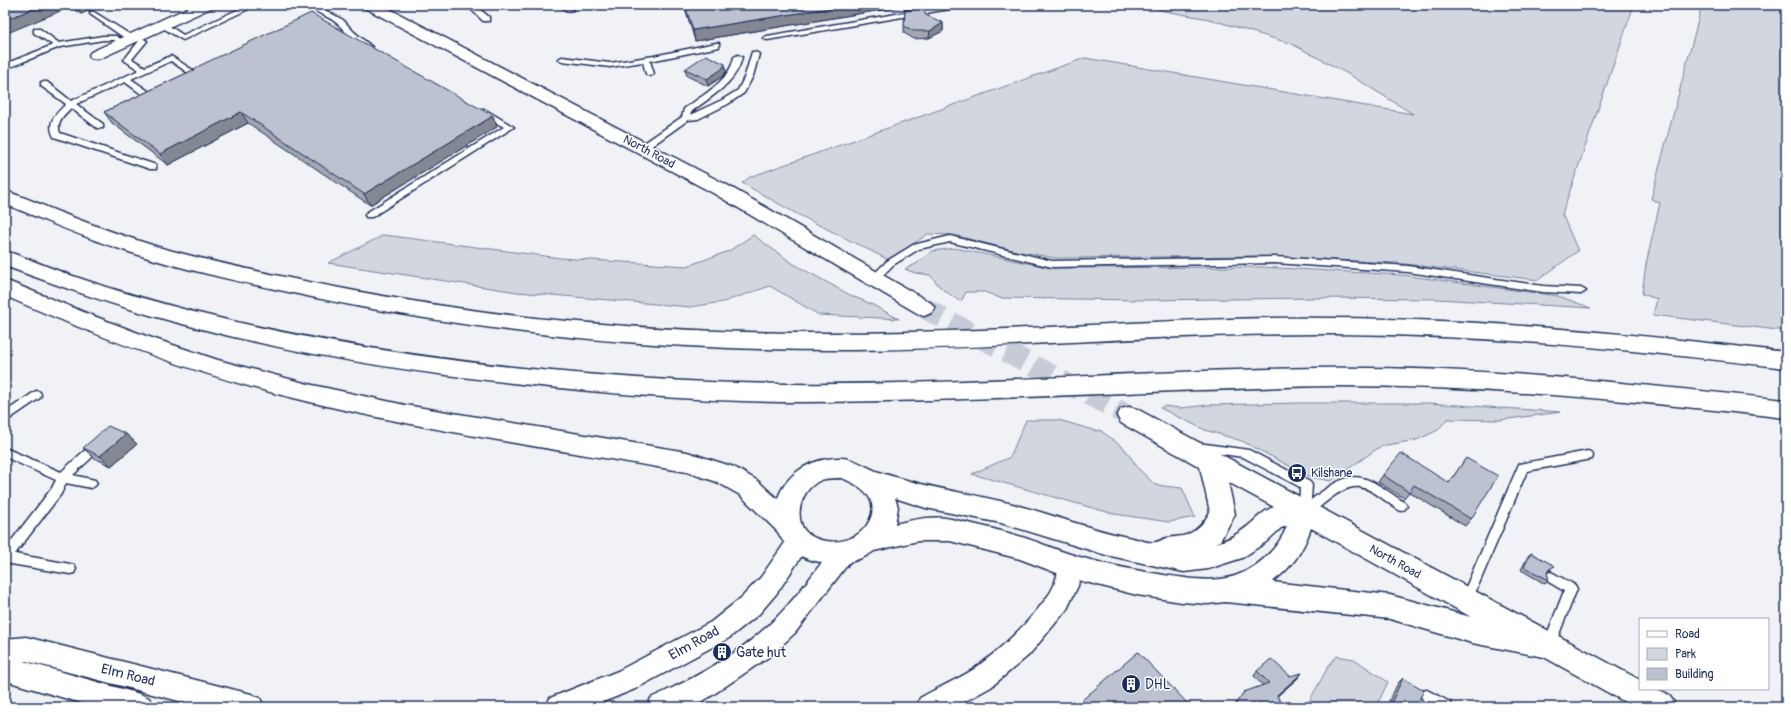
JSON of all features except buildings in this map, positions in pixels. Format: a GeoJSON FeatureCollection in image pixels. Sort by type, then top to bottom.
{"type":"FeatureCollection","features":[{"type":"Feature","properties":{"kind":"main road","name":"North Road"},"geometry":{"type":"LineString","coordinates":[[370,5],[720,189],[924,308]]}},
{"type":"Feature","properties":{"kind":"main road"},"geometry":{"type":"LineString","coordinates":[[5,197],[61,220],[146,251],[239,275],[350,298],[496,322],[604,332],[802,341],[916,340],[1272,326],[1409,327],[1537,334],[1694,348],[1786,360]]}},
{"type":"Feature","properties":{"kind":"main road"},"geometry":{"type":"LineString","coordinates":[[5,258],[118,299],[276,339],[370,356],[470,370],[600,384],[728,391],[833,394],[1350,377],[1475,380],[1623,391],[1786,409]]}},
{"type":"Feature","properties":{"kind":"main road"},"geometry":{"type":"LineString","coordinates":[[5,287],[78,319],[138,342],[217,368],[308,392],[405,414],[687,462],[725,474],[749,488],[812,550],[827,553],[843,553],[857,549],[870,541],[879,531],[884,519],[886,506],[882,492],[872,480]]}},
{"type":"Feature","properties":{"kind":"main road","name":"North Road"},"geometry":{"type":"LineString","coordinates":[[1129,416],[1662,707]]}},
{"type":"Feature","properties":{"kind":"main road"},"geometry":{"type":"LineString","coordinates":[[1150,553],[1189,546],[1211,533],[1223,514],[1211,461]]}},
{"type":"Feature","properties":{"kind":"main road"},"geometry":{"type":"LineString","coordinates":[[794,533],[786,510],[790,496],[798,483],[812,474],[827,469],[844,468],[859,472],[872,480],[926,497],[1001,512],[1106,544],[1184,560],[1208,557],[1233,550],[1257,534],[1274,518],[1305,512]]}},
{"type":"Feature","properties":{"kind":"main road"},"geometry":{"type":"LineString","coordinates":[[870,541],[918,530],[950,530],[1020,548],[1070,566],[1137,583],[1182,590],[1208,592],[1241,586],[1268,571],[1288,551],[1305,512]]}},
{"type":"Feature","properties":{"kind":"main road"},"geometry":{"type":"LineString","coordinates":[[1225,590],[1390,607],[1472,630],[1549,645]]}},
{"type":"Feature","properties":{"kind":"street"},"geometry":{"type":"LineString","coordinates":[[96,55],[204,5]]}},
{"type":"Feature","properties":{"kind":"street","name":"Elm Road"},"geometry":{"type":"LineString","coordinates":[[560,707],[626,680],[720,630],[750,606],[769,585],[794,533]]}},
{"type":"Feature","properties":{"kind":"street"},"geometry":{"type":"LineString","coordinates":[[660,707],[699,689],[761,648],[786,625],[843,553]]}},
{"type":"Feature","properties":{"kind":"street"},"geometry":{"type":"LineString","coordinates":[[929,707],[982,678],[1020,647],[1058,601],[1066,586],[1070,566]]}},
{"type":"Feature","properties":{"kind":"street","name":"Elm Road"},"geometry":{"type":"LineString","coordinates":[[5,651],[26,649],[251,707]]}},
{"type":"Feature","properties":{"kind":"street"},"geometry":{"type":"LineString","coordinates":[[5,667],[13,671],[140,707]]}},
{"type":"Feature","properties":{"kind":"lane"},"geometry":{"type":"LineString","coordinates":[[162,25],[183,38],[254,5]]}},
{"type":"Feature","properties":{"kind":"lane"},"geometry":{"type":"LineString","coordinates":[[311,5],[340,22],[362,43],[375,51]]}},
{"type":"Feature","properties":{"kind":"lane"},"geometry":{"type":"LineString","coordinates":[[473,5],[473,8],[486,19]]}},
{"type":"Feature","properties":{"kind":"lane"},"geometry":{"type":"LineString","coordinates":[[563,5],[569,10]]}},
{"type":"Feature","properties":{"kind":"lane"},"geometry":{"type":"LineString","coordinates":[[767,38],[961,5]]}},
{"type":"Feature","properties":{"kind":"lane"},"geometry":{"type":"LineString","coordinates":[[92,13],[130,40]]}},
{"type":"Feature","properties":{"kind":"lane"},"geometry":{"type":"LineString","coordinates":[[37,31],[58,45]]}},
{"type":"Feature","properties":{"kind":"lane"},"geometry":{"type":"LineString","coordinates":[[5,67],[58,45],[103,38],[116,38],[143,40],[128,60],[145,70]]}},
{"type":"Feature","properties":{"kind":"lane"},"geometry":{"type":"LineString","coordinates":[[562,59],[610,65],[646,60],[716,45]]}},
{"type":"Feature","properties":{"kind":"lane"},"geometry":{"type":"LineString","coordinates":[[643,148],[686,118],[695,117],[725,102],[740,91],[749,76],[755,54]]}},
{"type":"Feature","properties":{"kind":"lane"},"geometry":{"type":"LineString","coordinates":[[686,118],[687,111],[728,79],[736,68],[738,57]]}},
{"type":"Feature","properties":{"kind":"lane"},"geometry":{"type":"LineString","coordinates":[[153,167],[57,134],[54,127],[57,118],[72,104],[171,58],[200,78]]}},
{"type":"Feature","properties":{"kind":"lane"},"geometry":{"type":"LineString","coordinates":[[646,60],[650,74]]}},
{"type":"Feature","properties":{"kind":"lane"},"geometry":{"type":"LineString","coordinates":[[125,79],[154,98]]}},
{"type":"Feature","properties":{"kind":"lane"},"geometry":{"type":"LineString","coordinates":[[44,84],[100,126]]}},
{"type":"Feature","properties":{"kind":"lane"},"geometry":{"type":"LineString","coordinates":[[369,215],[510,127],[476,108]]}},
{"type":"Feature","properties":{"kind":"lane"},"geometry":{"type":"LineString","coordinates":[[874,279],[890,263],[916,247],[950,239],[1052,264],[1274,260],[1408,269],[1543,289],[1582,291]]}},
{"type":"Feature","properties":{"kind":"lane"},"geometry":{"type":"LineString","coordinates":[[5,418],[36,394]]}},
{"type":"Feature","properties":{"kind":"lane"},"geometry":{"type":"LineString","coordinates":[[70,569],[5,558],[57,491],[62,478],[108,437]]}},
{"type":"Feature","properties":{"kind":"lane"},"geometry":{"type":"LineString","coordinates":[[1182,446],[1245,453],[1306,486],[1305,512]]}},
{"type":"Feature","properties":{"kind":"lane"},"geometry":{"type":"LineString","coordinates":[[5,452],[62,478],[92,483]]}},
{"type":"Feature","properties":{"kind":"lane"},"geometry":{"type":"LineString","coordinates":[[1466,600],[1523,467],[1588,456]]}},
{"type":"Feature","properties":{"kind":"lane"},"geometry":{"type":"LineString","coordinates":[[1305,512],[1325,496],[1352,481],[1364,482],[1402,506]]}},
{"type":"Feature","properties":{"kind":"lane"},"geometry":{"type":"LineString","coordinates":[[1549,645],[1571,589],[1551,577]]}},
{"type":"Feature","properties":{"kind":"lane"},"geometry":{"type":"LineString","coordinates":[[1427,696],[1446,707]]}},
{"type":"Feature","properties":{"kind":"green space"},"geometry":{"type":"Polygon","coordinates":[[[1145,5],[1634,5],[1562,214],[1578,251],[1538,280],[1397,263],[1256,256],[1055,258],[1011,250],[954,235],[928,234],[889,260],[795,213],[742,183],[750,177],[1085,58],[1413,114],[1350,75],[1292,44],[1209,19],[1164,11],[1145,5]]]}},
{"type":"Feature","properties":{"kind":"green space"},"geometry":{"type":"Polygon","coordinates":[[[1702,5],[1771,5],[1786,12],[1786,331],[1653,315],[1657,299],[1642,294],[1646,264],[1660,203],[1651,199],[1702,5]]]}},
{"type":"Feature","properties":{"kind":"green space"},"geometry":{"type":"Polygon","coordinates":[[[384,235],[560,258],[687,266],[729,251],[753,235],[792,263],[850,295],[899,319],[819,315],[770,286],[723,302],[690,307],[517,292],[328,263],[384,235]]]}},
{"type":"Feature","properties":{"kind":"green space"},"geometry":{"type":"Polygon","coordinates":[[[955,248],[1051,268],[1261,267],[1402,275],[1558,296],[1591,308],[1437,299],[1316,298],[1144,300],[1000,298],[985,292],[966,292],[962,300],[959,301],[940,287],[930,275],[915,273],[905,269],[916,264],[932,251],[955,248]]]}},
{"type":"Feature","properties":{"kind":"green space"},"geometry":{"type":"Polygon","coordinates":[[[1428,403],[1561,412],[1501,420],[1447,419],[1438,430],[1417,440],[1381,446],[1331,481],[1310,477],[1242,441],[1205,430],[1160,408],[1164,406],[1180,408],[1208,405],[1428,403]]]}},
{"type":"Feature","properties":{"kind":"green space"},"geometry":{"type":"Polygon","coordinates":[[[1026,420],[1059,420],[1096,431],[1100,430],[1125,449],[1138,468],[1155,485],[1182,488],[1195,517],[1169,522],[1114,514],[972,474],[1010,457],[1026,420]]]}},
{"type":"Feature","properties":{"kind":"green space"},"geometry":{"type":"Polygon","coordinates":[[[1337,656],[1354,659],[1388,682],[1376,707],[1306,707],[1329,665],[1337,656]]]}},
{"type":"Feature","properties":{"kind":"tunnel"},"geometry":{"type":"LineString","coordinates":[[924,308],[1129,416]]}},
{"type":"Feature","properties":{"kind":"place","name":"Kilshane"},"geometry":{"type":"Point","coordinates":[1297,473]}},
{"type":"Feature","properties":{"kind":"place","name":"Gate hut"},"geometry":{"type":"Point","coordinates":[722,652]}},
{"type":"Feature","properties":{"kind":"place","name":"DHL"},"geometry":{"type":"Point","coordinates":[1131,684]}}]}
